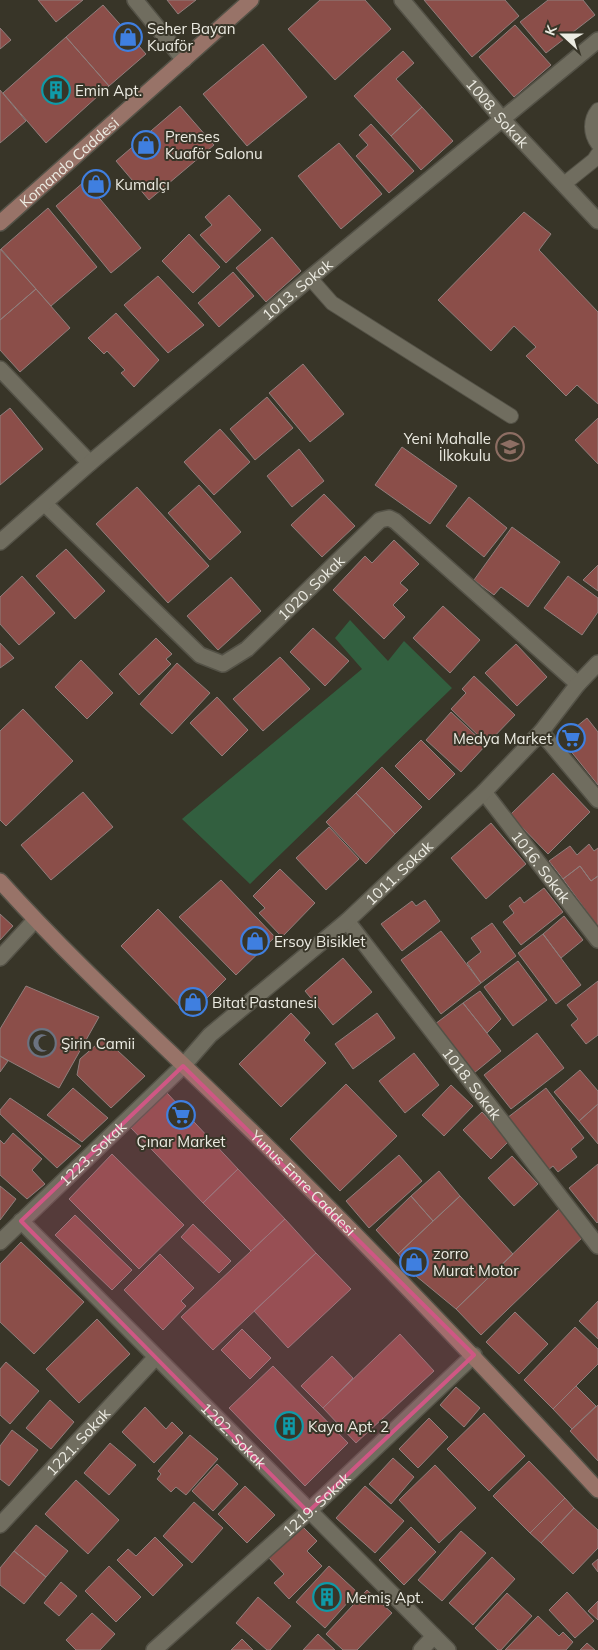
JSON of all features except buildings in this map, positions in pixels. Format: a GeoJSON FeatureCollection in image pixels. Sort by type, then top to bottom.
{"type":"FeatureCollection","features":[{"type":"Feature","properties":{"kind":"main road","name":"Komando Caddesi"},"geometry":{"type":"LineString","coordinates":[[0,222],[251,0]]}},
{"type":"Feature","properties":{"kind":"main road","name":"Yunus Emre Caddesi"},"geometry":{"type":"LineString","coordinates":[[0,881],[35,920],[183,1066],[228,1107],[474,1355],[598,1490]]}},
{"type":"Feature","properties":{"kind":"street"},"geometry":{"type":"LineString","coordinates":[[135,0],[184,60]]}},
{"type":"Feature","properties":{"kind":"street","name":"1008. Sokak"},"geometry":{"type":"LineString","coordinates":[[402,0],[503,120],[598,221]]}},
{"type":"Feature","properties":{"kind":"street","name":"1013. Sokak"},"geometry":{"type":"LineString","coordinates":[[0,542],[90,463],[310,278],[598,40]]}},
{"type":"Feature","properties":{"kind":"street"},"geometry":{"type":"LineString","coordinates":[[0,369],[90,463]]}},
{"type":"Feature","properties":{"kind":"street","name":"1020. Sokak"},"geometry":{"type":"LineString","coordinates":[[45,504],[200,655],[222,664],[247,649],[380,520],[390,518],[396,521],[578,684]]}},
{"type":"Feature","properties":{"kind":"street","name":"1011. Sokak"},"geometry":{"type":"LineString","coordinates":[[183,1066],[210,1035],[348,921],[484,792],[541,732],[578,684],[598,663]]}},
{"type":"Feature","properties":{"kind":"street"},"geometry":{"type":"LineString","coordinates":[[541,732],[598,800]]}},
{"type":"Feature","properties":{"kind":"street","name":"1016. Sokak"},"geometry":{"type":"LineString","coordinates":[[484,792],[598,940]]}},
{"type":"Feature","properties":{"kind":"street"},"geometry":{"type":"LineString","coordinates":[[0,958],[35,920]]}},
{"type":"Feature","properties":{"kind":"street","name":"1018. Sokak"},"geometry":{"type":"LineString","coordinates":[[348,921],[598,1246]]}},
{"type":"Feature","properties":{"kind":"street","name":"1223. Sokak"},"geometry":{"type":"LineString","coordinates":[[0,1242],[183,1066]]}},
{"type":"Feature","properties":{"kind":"street","name":"1202. Sokak"},"geometry":{"type":"LineString","coordinates":[[21,1221],[308,1512],[448,1650]]}},
{"type":"Feature","properties":{"kind":"street","name":"1219. Sokak"},"geometry":{"type":"LineString","coordinates":[[154,1650],[308,1512],[474,1355]]}},
{"type":"Feature","properties":{"kind":"street","name":"1221. Sokak"},"geometry":{"type":"LineString","coordinates":[[0,1525],[155,1358]]}},
{"type":"Feature","properties":{"kind":"street"},"geometry":{"type":"LineString","coordinates":[[421,1650],[434,1636]]}},
{"type":"Feature","properties":{"kind":"lane"},"geometry":{"type":"LineString","coordinates":[[598,110],[593,117],[592,136],[598,144]]}},
{"type":"Feature","properties":{"kind":"lane"},"geometry":{"type":"LineString","coordinates":[[564,184],[594,160],[598,154]]}},
{"type":"Feature","properties":{"kind":"lane"},"geometry":{"type":"LineString","coordinates":[[310,278],[332,303],[511,416]]}},
{"type":"Feature","properties":{"kind":"highlighted area"},"geometry":{"type":"Polygon","coordinates":[[[183,1066],[474,1355],[308,1512],[21,1221],[183,1066]]]}},
{"type":"Feature","properties":{"kind":"green space"},"geometry":{"type":"Polygon","coordinates":[[[350,620],[388,661],[404,641],[452,688],[250,884],[182,819],[362,669],[335,638],[350,620]]]}},
{"type":"Feature","properties":{"kind":"place","name":"Seher Bayan Kuaför"},"geometry":{"type":"Point","coordinates":[128,37]}},
{"type":"Feature","properties":{"kind":"place","name":"Emin Apt."},"geometry":{"type":"Point","coordinates":[56,90]}},
{"type":"Feature","properties":{"kind":"place","name":"Prenses Kuaför Salonu"},"geometry":{"type":"Point","coordinates":[146,145]}},
{"type":"Feature","properties":{"kind":"place","name":"Kumalçı"},"geometry":{"type":"Point","coordinates":[96,184]}},
{"type":"Feature","properties":{"kind":"place","name":"Yeni Mahalle İlkokulu"},"geometry":{"type":"Point","coordinates":[510,447]}},
{"type":"Feature","properties":{"kind":"place","name":"Medya Market"},"geometry":{"type":"Point","coordinates":[571,738]}},
{"type":"Feature","properties":{"kind":"place","name":"Ersoy Bisiklet"},"geometry":{"type":"Point","coordinates":[255,941]}},
{"type":"Feature","properties":{"kind":"place","name":"Bitat Pastanesi"},"geometry":{"type":"Point","coordinates":[193,1002]}},
{"type":"Feature","properties":{"kind":"place","name":"Şirin Camii"},"geometry":{"type":"Point","coordinates":[42,1043]}},
{"type":"Feature","properties":{"kind":"place","name":"Çınar Market"},"geometry":{"type":"Point","coordinates":[181,1115]}},
{"type":"Feature","properties":{"kind":"place","name":"zorro Murat Motor"},"geometry":{"type":"Point","coordinates":[414,1262]}},
{"type":"Feature","properties":{"kind":"place","name":"Kaya Apt. 2"},"geometry":{"type":"Point","coordinates":[289,1426]}},
{"type":"Feature","properties":{"kind":"place","name":"Memiş Apt."},"geometry":{"type":"Point","coordinates":[327,1597]}}]}
